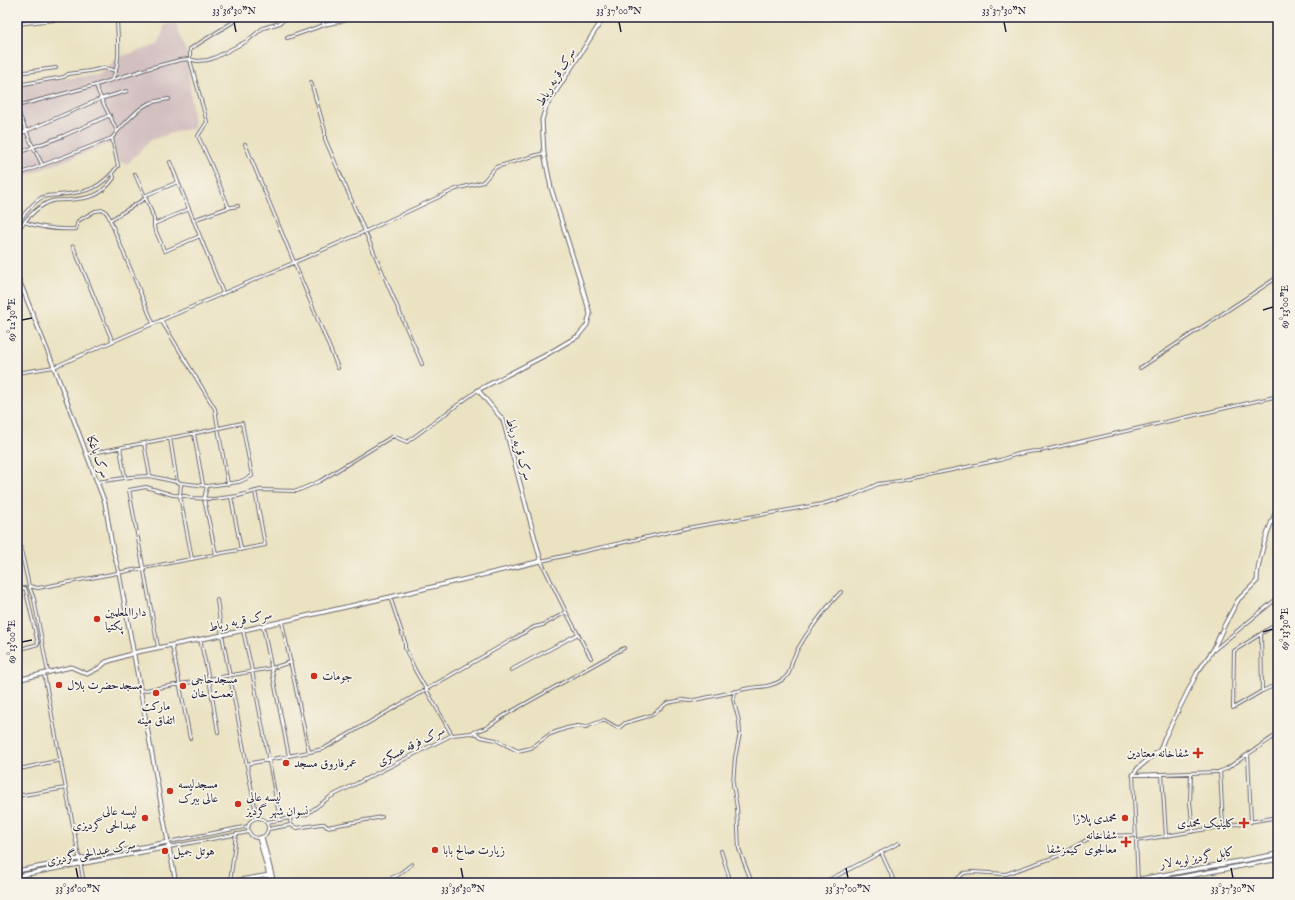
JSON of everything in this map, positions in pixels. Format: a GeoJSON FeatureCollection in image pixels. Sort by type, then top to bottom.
{"type":"FeatureCollection","features":[{"type":"Feature","properties":{"kind":"highway","name":"کابل گردیز لویه لار"},"geometry":{"type":"LineString","coordinates":[[1119,883],[1138,881],[1278,854]]}},
{"type":"Feature","properties":{"kind":"highway","name":"کابل گردیز لویه لار"},"geometry":{"type":"LineString","coordinates":[[1150,883],[1278,860]]}},
{"type":"Feature","properties":{"kind":"street"},"geometry":{"type":"LineString","coordinates":[[17,24],[81,17]]}},
{"type":"Feature","properties":{"kind":"street"},"geometry":{"type":"LineString","coordinates":[[111,80],[116,72],[118,59],[117,17]]}},
{"type":"Feature","properties":{"kind":"street"},"geometry":{"type":"LineString","coordinates":[[229,208],[198,136],[207,122],[190,60],[190,49],[241,17]]}},
{"type":"Feature","properties":{"kind":"street"},"geometry":{"type":"LineString","coordinates":[[42,164],[33,147],[17,107],[180,60],[208,60],[247,42],[263,28],[280,23],[288,17]]}},
{"type":"Feature","properties":{"kind":"street"},"geometry":{"type":"LineString","coordinates":[[320,17],[324,25]]}},
{"type":"Feature","properties":{"kind":"street"},"geometry":{"type":"LineString","coordinates":[[287,38],[324,25],[356,17]]}},
{"type":"Feature","properties":{"kind":"street","name":"سرک قریه رباط"},"geometry":{"type":"LineString","coordinates":[[46,673],[70,668],[87,674],[99,668],[106,662],[137,652],[390,597],[540,561],[503,420],[478,390],[578,336],[587,325],[590,314],[552,188],[544,153],[542,120],[546,107],[604,17]]}},
{"type":"Feature","properties":{"kind":"street"},"geometry":{"type":"LineString","coordinates":[[17,73],[56,68]]}},
{"type":"Feature","properties":{"kind":"street"},"geometry":{"type":"LineString","coordinates":[[17,85],[104,68],[116,72]]}},
{"type":"Feature","properties":{"kind":"street"},"geometry":{"type":"LineString","coordinates":[[311,82],[325,131],[325,139],[422,364]]}},
{"type":"Feature","properties":{"kind":"street"},"geometry":{"type":"LineString","coordinates":[[96,85],[100,98],[117,131]]}},
{"type":"Feature","properties":{"kind":"street"},"geometry":{"type":"LineString","coordinates":[[17,135],[100,98],[127,91]]}},
{"type":"Feature","properties":{"kind":"street"},"geometry":{"type":"LineString","coordinates":[[17,175],[112,138],[117,131],[144,105],[169,99]]}},
{"type":"Feature","properties":{"kind":"street"},"geometry":{"type":"LineString","coordinates":[[17,154],[110,115]]}},
{"type":"Feature","properties":{"kind":"street"},"geometry":{"type":"LineString","coordinates":[[17,223],[40,198],[81,192],[95,188],[109,178],[118,166],[112,138]]}},
{"type":"Feature","properties":{"kind":"street"},"geometry":{"type":"LineString","coordinates":[[245,144],[338,368]]}},
{"type":"Feature","properties":{"kind":"street"},"geometry":{"type":"LineString","coordinates":[[17,373],[54,367],[112,340],[364,232],[456,188],[483,182],[496,167],[544,153]]}},
{"type":"Feature","properties":{"kind":"street"},"geometry":{"type":"LineString","coordinates":[[170,162],[223,293]]}},
{"type":"Feature","properties":{"kind":"street"},"geometry":{"type":"LineString","coordinates":[[17,231],[41,206],[52,201],[81,198],[96,194],[105,189],[114,178],[112,174]]}},
{"type":"Feature","properties":{"kind":"street"},"geometry":{"type":"LineString","coordinates":[[135,174],[152,214],[154,224],[165,251],[200,236]]}},
{"type":"Feature","properties":{"kind":"street"},"geometry":{"type":"LineString","coordinates":[[110,220],[145,197],[178,182]]}},
{"type":"Feature","properties":{"kind":"street"},"geometry":{"type":"LineString","coordinates":[[193,220],[238,206]]}},
{"type":"Feature","properties":{"kind":"street"},"geometry":{"type":"LineString","coordinates":[[154,224],[189,209]]}},
{"type":"Feature","properties":{"kind":"street"},"geometry":{"type":"LineString","coordinates":[[24,222],[58,230],[76,229],[78,221],[95,211],[104,210],[110,220],[153,323]]}},
{"type":"Feature","properties":{"kind":"street"},"geometry":{"type":"LineString","coordinates":[[73,246],[112,340]]}},
{"type":"Feature","properties":{"kind":"street","name":"سرک باغکا"},"geometry":{"type":"LineString","coordinates":[[17,275],[106,503],[112,545],[176,883]]}},
{"type":"Feature","properties":{"kind":"street"},"geometry":{"type":"LineString","coordinates":[[1140,368],[1278,277]]}},
{"type":"Feature","properties":{"kind":"street"},"geometry":{"type":"LineString","coordinates":[[161,320],[215,409],[228,484]]}},
{"type":"Feature","properties":{"kind":"street"},"geometry":{"type":"LineString","coordinates":[[158,647],[129,490],[146,487],[173,495],[204,499],[231,497],[260,490],[297,492],[320,481],[393,436],[408,442],[478,390]]}},
{"type":"Feature","properties":{"kind":"street"},"geometry":{"type":"LineString","coordinates":[[591,658],[540,561],[687,528],[822,504],[854,495],[878,484],[1000,460],[1029,451],[1040,450],[1278,396]]}},
{"type":"Feature","properties":{"kind":"street"},"geometry":{"type":"LineString","coordinates":[[87,454],[194,434],[242,423],[252,476],[239,482],[207,486],[181,483],[150,476],[125,477],[97,482]]}},
{"type":"Feature","properties":{"kind":"street"},"geometry":{"type":"LineString","coordinates":[[194,434],[203,485]]}},
{"type":"Feature","properties":{"kind":"street"},"geometry":{"type":"LineString","coordinates":[[170,438],[177,482]]}},
{"type":"Feature","properties":{"kind":"street"},"geometry":{"type":"LineString","coordinates":[[144,443],[150,476]]}},
{"type":"Feature","properties":{"kind":"street"},"geometry":{"type":"LineString","coordinates":[[120,448],[125,477]]}},
{"type":"Feature","properties":{"kind":"street"},"geometry":{"type":"LineString","coordinates":[[181,483],[180,496],[192,559]]}},
{"type":"Feature","properties":{"kind":"street"},"geometry":{"type":"LineString","coordinates":[[207,486],[204,499],[216,554]]}},
{"type":"Feature","properties":{"kind":"street"},"geometry":{"type":"LineString","coordinates":[[29,586],[38,588],[265,545],[255,491]]}},
{"type":"Feature","properties":{"kind":"street"},"geometry":{"type":"LineString","coordinates":[[231,497],[241,549]]}},
{"type":"Feature","properties":{"kind":"street"},"geometry":{"type":"LineString","coordinates":[[1138,881],[1133,775],[1138,768],[1160,750],[1197,673],[1213,650],[1238,600],[1257,581],[1257,571],[1272,520],[1278,507]]}},
{"type":"Feature","properties":{"kind":"street"},"geometry":{"type":"LineString","coordinates":[[17,532],[29,586],[34,599],[61,760],[84,883]]}},
{"type":"Feature","properties":{"kind":"street"},"geometry":{"type":"LineString","coordinates":[[17,590],[25,588],[38,644],[17,650]]}},
{"type":"Feature","properties":{"kind":"street"},"geometry":{"type":"LineString","coordinates":[[471,733],[496,740],[518,751],[531,748],[550,734],[567,728],[578,726],[586,727],[604,720],[619,728],[625,723],[652,714],[666,703],[683,700],[690,701],[738,691],[745,688],[762,687],[776,683],[790,673],[793,659],[804,638],[829,604],[841,592]]}},
{"type":"Feature","properties":{"kind":"street"},"geometry":{"type":"LineString","coordinates":[[390,597],[405,642],[405,648],[452,735]]}},
{"type":"Feature","properties":{"kind":"street"},"geometry":{"type":"LineString","coordinates":[[217,600],[222,634],[257,818]]}},
{"type":"Feature","properties":{"kind":"street"},"geometry":{"type":"LineString","coordinates":[[1213,650],[1275,600],[1278,611]]}},
{"type":"Feature","properties":{"kind":"street"},"geometry":{"type":"LineString","coordinates":[[247,764],[323,749],[426,688],[534,627],[543,625],[566,612]]}},
{"type":"Feature","properties":{"kind":"street"},"geometry":{"type":"LineString","coordinates":[[282,621],[309,752]]}},
{"type":"Feature","properties":{"kind":"street"},"geometry":{"type":"LineString","coordinates":[[1278,623],[1234,651],[1233,708],[1278,684]]}},
{"type":"Feature","properties":{"kind":"street"},"geometry":{"type":"LineString","coordinates":[[263,625],[289,756]]}},
{"type":"Feature","properties":{"kind":"street"},"geometry":{"type":"LineString","coordinates":[[242,629],[252,671],[280,820]]}},
{"type":"Feature","properties":{"kind":"street"},"geometry":{"type":"LineString","coordinates":[[512,670],[578,634]]}},
{"type":"Feature","properties":{"kind":"street"},"geometry":{"type":"LineString","coordinates":[[1261,634],[1262,692]]}},
{"type":"Feature","properties":{"kind":"street"},"geometry":{"type":"LineString","coordinates":[[200,638],[218,732]]}},
{"type":"Feature","properties":{"kind":"street"},"geometry":{"type":"LineString","coordinates":[[171,644],[190,738]]}},
{"type":"Feature","properties":{"kind":"street","name":"سرک فرقه عسکری"},"geometry":{"type":"LineString","coordinates":[[267,822],[307,814],[330,797],[452,735],[471,733],[486,728],[511,712],[624,648]]}},
{"type":"Feature","properties":{"kind":"street"},"geometry":{"type":"LineString","coordinates":[[140,691],[272,668],[291,662]]}},
{"type":"Feature","properties":{"kind":"street"},"geometry":{"type":"LineString","coordinates":[[17,670],[18,679],[46,673]]}},
{"type":"Feature","properties":{"kind":"street"},"geometry":{"type":"LineString","coordinates":[[735,691],[734,699],[740,733],[735,758],[733,784],[737,808],[740,849],[752,883]]}},
{"type":"Feature","properties":{"kind":"street"},"geometry":{"type":"LineString","coordinates":[[1133,775],[1218,772],[1226,769],[1278,734]]}},
{"type":"Feature","properties":{"kind":"street"},"geometry":{"type":"LineString","coordinates":[[1248,754],[1251,822]]}},
{"type":"Feature","properties":{"kind":"street"},"geometry":{"type":"LineString","coordinates":[[17,768],[24,768],[61,760]]}},
{"type":"Feature","properties":{"kind":"street"},"geometry":{"type":"LineString","coordinates":[[1220,771],[1223,826]]}},
{"type":"Feature","properties":{"kind":"street"},"geometry":{"type":"LineString","coordinates":[[1191,773],[1190,802],[1193,831]]}},
{"type":"Feature","properties":{"kind":"street"},"geometry":{"type":"LineString","coordinates":[[1162,774],[1166,837]]}},
{"type":"Feature","properties":{"kind":"street"},"geometry":{"type":"LineString","coordinates":[[17,796],[66,788]]}},
{"type":"Feature","properties":{"kind":"street"},"geometry":{"type":"LineString","coordinates":[[268,829],[291,825],[297,828],[321,824],[327,826],[382,817]]}},
{"type":"Feature","properties":{"kind":"street"},"geometry":{"type":"LineString","coordinates":[[1136,841],[1278,817]]}},
{"type":"Feature","properties":{"kind":"street"},"geometry":{"type":"LineString","coordinates":[[257,818],[263,819],[267,822],[268,829],[266,834],[261,838],[253,836],[249,832],[248,826],[251,821],[257,818]]}},
{"type":"Feature","properties":{"kind":"street"},"geometry":{"type":"LineString","coordinates":[[290,818],[291,825]]}},
{"type":"Feature","properties":{"kind":"street"},"geometry":{"type":"LineString","coordinates":[[17,871],[248,826]]}},
{"type":"Feature","properties":{"kind":"street"},"geometry":{"type":"LineString","coordinates":[[169,847],[249,832]]}},
{"type":"Feature","properties":{"kind":"street"},"geometry":{"type":"LineString","coordinates":[[231,882],[236,834]]}},
{"type":"Feature","properties":{"kind":"street"},"geometry":{"type":"LineString","coordinates":[[957,883],[957,879],[964,873],[1006,874],[1058,856],[1090,838],[1105,836],[1136,836]]}},
{"type":"Feature","properties":{"kind":"street"},"geometry":{"type":"LineString","coordinates":[[261,838],[271,883]]}},
{"type":"Feature","properties":{"kind":"street"},"geometry":{"type":"LineString","coordinates":[[261,838],[274,883]]}},
{"type":"Feature","properties":{"kind":"street"},"geometry":{"type":"LineString","coordinates":[[823,883],[898,843]]}},
{"type":"Feature","properties":{"kind":"street","name":"سرک عبدالحی گردیزی"},"geometry":{"type":"LineString","coordinates":[[17,876],[169,847]]}},
{"type":"Feature","properties":{"kind":"street"},"geometry":{"type":"LineString","coordinates":[[721,852],[728,879],[731,883]]}},
{"type":"Feature","properties":{"kind":"street"},"geometry":{"type":"LineString","coordinates":[[882,852],[895,883]]}},
{"type":"Feature","properties":{"kind":"street"},"geometry":{"type":"LineString","coordinates":[[379,883],[398,875],[412,864]]}},
{"type":"Feature","properties":{"kind":"street"},"geometry":{"type":"LineString","coordinates":[[223,883],[269,875]]}},
{"type":"Feature","properties":{"kind":"shaded area"},"geometry":{"type":"Polygon","coordinates":[[[176,23],[187,54],[194,129],[181,130],[151,140],[127,164],[120,162],[110,143],[17,179],[17,83],[99,75],[119,57],[158,45],[165,25],[176,23]]]}},
{"type":"Feature","properties":{"kind":"place","name":"داراالمعلمین پکتیا"},"geometry":{"type":"Point","coordinates":[97,619]}},
{"type":"Feature","properties":{"kind":"place","name":"جومات"},"geometry":{"type":"Point","coordinates":[314,676]}},
{"type":"Feature","properties":{"kind":"place","name":"مسجدحضرت بلال"},"geometry":{"type":"Point","coordinates":[59,685]}},
{"type":"Feature","properties":{"kind":"place","name":"مسجدحاجی نعمت خان"},"geometry":{"type":"Point","coordinates":[183,686]}},
{"type":"Feature","properties":{"kind":"place","name":"مارکت اتفاق مینه"},"geometry":{"type":"Point","coordinates":[156,693]}},
{"type":"Feature","properties":{"kind":"place","name":"شفاخانه معتادین"},"geometry":{"type":"Point","coordinates":[1198,753]}},
{"type":"Feature","properties":{"kind":"place","name":"عمرفاروق مسجد"},"geometry":{"type":"Point","coordinates":[286,763]}},
{"type":"Feature","properties":{"kind":"place","name":"مسجدلیسه عالی ببرک"},"geometry":{"type":"Point","coordinates":[170,791]}},
{"type":"Feature","properties":{"kind":"place","name":"لیسه عالی نسوان شهر گردیز"},"geometry":{"type":"Point","coordinates":[238,804]}},
{"type":"Feature","properties":{"kind":"place","name":"لیسه عالی عبدالحی گردیزی"},"geometry":{"type":"Point","coordinates":[145,818]}},
{"type":"Feature","properties":{"kind":"place","name":"محمدی پلازا"},"geometry":{"type":"Point","coordinates":[1125,818]}},
{"type":"Feature","properties":{"kind":"place","name":"کلینیک محمدی"},"geometry":{"type":"Point","coordinates":[1244,823]}},
{"type":"Feature","properties":{"kind":"place","name":"شفاخانه معالجوی کیمزشفا"},"geometry":{"type":"Point","coordinates":[1126,842]}},
{"type":"Feature","properties":{"kind":"place","name":"زیارت صالح بابا"},"geometry":{"type":"Point","coordinates":[435,850]}},
{"type":"Feature","properties":{"kind":"place","name":"هوتل جمیل"},"geometry":{"type":"Point","coordinates":[165,851]}}]}
